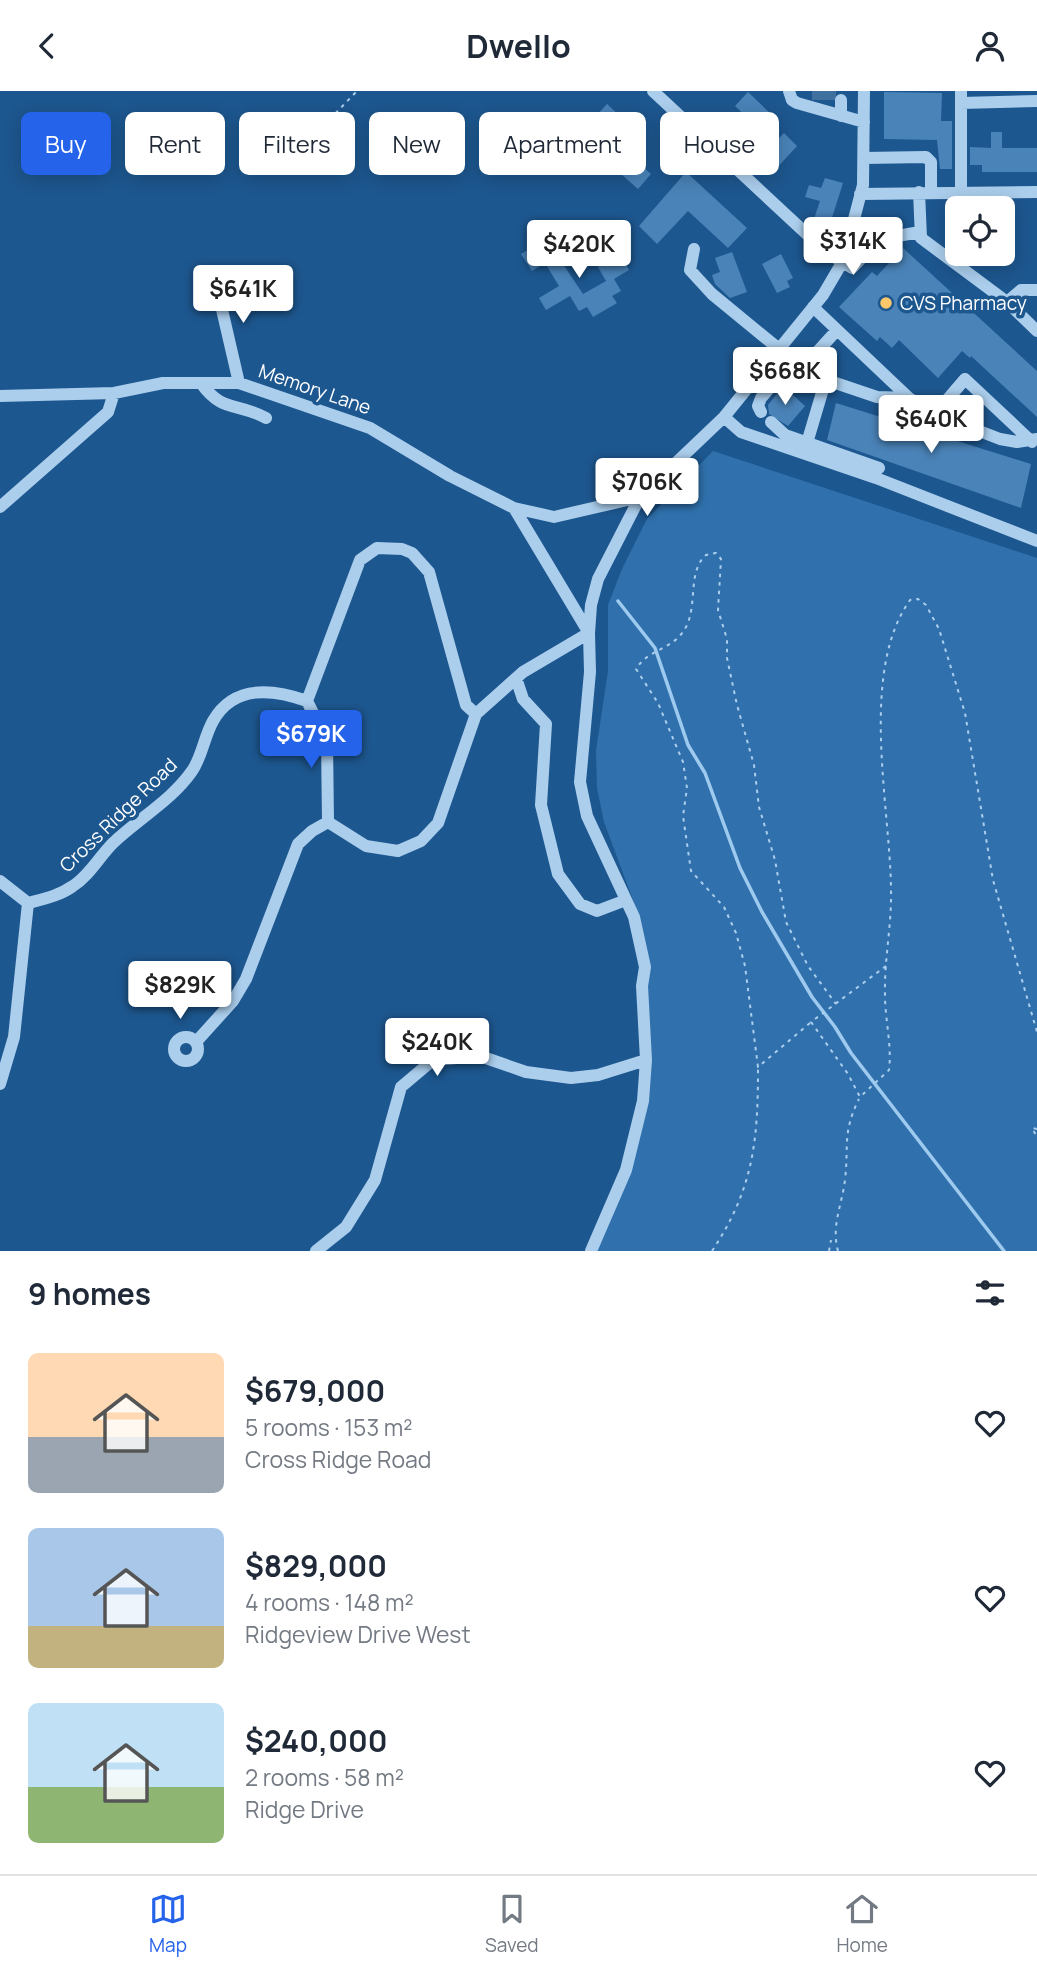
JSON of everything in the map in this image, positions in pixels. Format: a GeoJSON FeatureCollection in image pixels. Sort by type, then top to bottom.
{"type":"FeatureCollection","features":[{"type":"Feature","properties":{"kind":"street"},"geometry":{"type":"LineString","coordinates":[[653,91],[826,251],[854,267],[880,239],[920,232]]}},
{"type":"Feature","properties":{"kind":"street"},"geometry":{"type":"LineString","coordinates":[[789,91],[792,100],[830,106],[864,122]]}},
{"type":"Feature","properties":{"kind":"street"},"geometry":{"type":"LineString","coordinates":[[591,1251],[626,1170],[643,1101],[646,1060],[642,986],[645,967],[634,917],[587,816],[580,782],[590,672],[590,605],[598,579],[640,497],[724,417],[813,307],[843,261],[860,194],[864,91]]}},
{"type":"Feature","properties":{"kind":"street"},"geometry":{"type":"LineString","coordinates":[[961,191],[961,97],[1037,101]]}},
{"type":"Feature","properties":{"kind":"street"},"geometry":{"type":"LineString","coordinates":[[863,158],[926,157],[931,162],[921,238],[1007,302],[1037,331]]}},
{"type":"Feature","properties":{"kind":"street"},"geometry":{"type":"LineString","coordinates":[[860,194],[1037,192]]}},
{"type":"Feature","properties":{"kind":"street"},"geometry":{"type":"LineString","coordinates":[[694,249],[690,270],[775,354],[794,369],[877,397],[909,398]]}},
{"type":"Feature","properties":{"kind":"street"},"geometry":{"type":"LineString","coordinates":[[214,275],[239,383]]}},
{"type":"Feature","properties":{"kind":"street"},"geometry":{"type":"LineString","coordinates":[[1007,302],[1021,290],[1037,290]]}},
{"type":"Feature","properties":{"kind":"street"},"geometry":{"type":"LineString","coordinates":[[813,307],[909,398],[935,414],[1000,439],[1035,440]]}},
{"type":"Feature","properties":{"kind":"street"},"geometry":{"type":"LineString","coordinates":[[761,412],[758,405],[761,398],[837,330]]}},
{"type":"Feature","properties":{"kind":"street"},"geometry":{"type":"LineString","coordinates":[[807,443],[826,379]]}},
{"type":"Feature","properties":{"kind":"street"},"geometry":{"type":"LineString","coordinates":[[935,414],[965,379],[1035,440]]}},
{"type":"Feature","properties":{"kind":"street","name":"Memory Lane"},"geometry":{"type":"LineString","coordinates":[[0,396],[114,393],[163,383],[239,383],[370,428],[450,476],[514,508],[554,517],[640,497]]}},
{"type":"Feature","properties":{"kind":"street"},"geometry":{"type":"LineString","coordinates":[[201,383],[219,404],[243,408],[266,418]]}},
{"type":"Feature","properties":{"kind":"street"},"geometry":{"type":"LineString","coordinates":[[0,507],[107,412],[114,393]]}},
{"type":"Feature","properties":{"kind":"street"},"geometry":{"type":"LineString","coordinates":[[724,417],[741,432],[879,469]]}},
{"type":"Feature","properties":{"kind":"street"},"geometry":{"type":"LineString","coordinates":[[771,422],[785,435],[879,469],[1037,541]]}},
{"type":"Feature","properties":{"kind":"street"},"geometry":{"type":"LineString","coordinates":[[514,508],[589,633]]}},
{"type":"Feature","properties":{"kind":"street"},"geometry":{"type":"LineString","coordinates":[[328,822],[327,741],[307,701],[360,560],[377,548],[412,552],[429,572],[466,705],[476,714]]}},
{"type":"Feature","properties":{"kind":"street"},"geometry":{"type":"LineString","coordinates":[[328,822],[366,846],[398,851],[421,841],[438,823],[476,714],[516,678],[589,633]]}},
{"type":"Feature","properties":{"kind":"street"},"geometry":{"type":"LineString","coordinates":[[516,678],[523,699],[546,724],[541,805],[558,874],[580,904],[597,911],[626,900]]}},
{"type":"Feature","properties":{"kind":"street","name":"Cross Ridge Road"},"geometry":{"type":"LineString","coordinates":[[28,903],[61,894],[76,885],[114,843],[152,812],[193,770],[213,720],[234,699],[254,691],[279,691],[307,701]]}},
{"type":"Feature","properties":{"kind":"street"},"geometry":{"type":"LineString","coordinates":[[196,1042],[233,1000],[246,979],[298,844],[312,831],[328,822]]}},
{"type":"Feature","properties":{"kind":"street"},"geometry":{"type":"LineString","coordinates":[[0,881],[28,903],[14,1037],[0,1084]]}},
{"type":"Feature","properties":{"kind":"street"},"geometry":{"type":"LineString","coordinates":[[316,1251],[346,1227],[375,1180],[401,1087],[433,1060],[480,1056],[526,1072],[571,1078],[598,1075],[646,1060]]}},
{"type":"Feature","properties":{"kind":"path"},"geometry":{"type":"LineString","coordinates":[[336,112],[356,91]]}},
{"type":"Feature","properties":{"kind":"path"},"geometry":{"type":"LineString","coordinates":[[712,1251],[740,1204],[751,1170],[758,1127],[758,1067],[745,966],[736,933],[724,907],[691,871],[683,816],[686,775],[658,703],[636,669],[644,656],[664,649],[679,638],[690,616],[696,567],[706,555],[716,553],[721,559],[723,569],[718,610],[727,639],[727,658],[750,744],[759,807],[773,852],[786,922],[808,966],[835,1005]]}},
{"type":"Feature","properties":{"kind":"path"},"geometry":{"type":"LineString","coordinates":[[838,1251],[834,1238],[845,1181],[844,1142],[860,1097],[890,1070],[886,966],[891,891],[881,715],[885,665],[902,611],[910,600],[918,599],[926,605],[939,629],[965,713],[993,880],[1037,1032]]}},
{"type":"Feature","properties":{"kind":"path"},"geometry":{"type":"LineString","coordinates":[[758,1067],[811,1022],[886,966]]}},
{"type":"Feature","properties":{"kind":"path"},"geometry":{"type":"LineString","coordinates":[[811,1022],[860,1097]]}},
{"type":"Feature","properties":{"kind":"path"},"geometry":{"type":"LineString","coordinates":[[1037,1129],[1032,1128],[1037,1137]]}},
{"type":"Feature","properties":{"kind":"path"},"geometry":{"type":"LineString","coordinates":[[829,1251],[831,1240]]}},
{"type":"Feature","properties":{"kind":"shaded area"},"geometry":{"type":"Polygon","coordinates":[[[713,451],[1037,558],[1037,1251],[596,1251],[631,1171],[648,1101],[639,916],[604,822],[597,788],[596,751],[608,671],[608,605],[622,569],[647,519],[713,451]]]}},
{"type":"Feature","properties":{"kind":"building"},"geometry":{"type":"Polygon","coordinates":[[[748,92],[769,112],[741,112],[735,106],[748,92]]]}},
{"type":"Feature","properties":{"kind":"building"},"geometry":{"type":"Polygon","coordinates":[[[884,92],[942,93],[941,121],[952,121],[952,169],[940,169],[937,140],[884,139],[884,92]]]}},
{"type":"Feature","properties":{"kind":"building"},"geometry":{"type":"Polygon","coordinates":[[[607,104],[616,112],[600,112],[607,104]]]}},
{"type":"Feature","properties":{"kind":"building"},"geometry":{"type":"Polygon","coordinates":[[[991,132],[1002,132],[1002,148],[1037,148],[1037,172],[982,172],[982,165],[970,165],[970,147],[991,148],[991,132]]]}},
{"type":"Feature","properties":{"kind":"building"},"geometry":{"type":"Polygon","coordinates":[[[784,133],[797,146],[779,166],[779,138],[784,133]]]}},
{"type":"Feature","properties":{"kind":"building"},"geometry":{"type":"Polygon","coordinates":[[[646,170],[651,174],[638,189],[622,175],[646,175],[646,170]]]}},
{"type":"Feature","properties":{"kind":"building"},"geometry":{"type":"Polygon","coordinates":[[[683,175],[689,175],[747,228],[728,248],[688,211],[657,244],[639,226],[683,175]]]}},
{"type":"Feature","properties":{"kind":"building"},"geometry":{"type":"Polygon","coordinates":[[[825,178],[843,183],[829,227],[813,222],[820,201],[805,197],[809,185],[821,188],[825,178]]]}},
{"type":"Feature","properties":{"kind":"building"},"geometry":{"type":"Polygon","coordinates":[[[535,246],[539,253],[551,246],[583,294],[606,281],[594,260],[616,247],[629,270],[614,279],[621,291],[612,296],[617,303],[593,317],[587,307],[579,311],[570,296],[546,310],[539,298],[559,286],[545,263],[532,271],[521,254],[535,246]]]}},
{"type":"Feature","properties":{"kind":"building"},"geometry":{"type":"Polygon","coordinates":[[[903,248],[1037,371],[1037,417],[971,356],[970,358],[962,351],[938,378],[899,340],[892,348],[880,337],[877,341],[839,307],[872,272],[877,276],[903,248]]]}},
{"type":"Feature","properties":{"kind":"building"},"geometry":{"type":"Polygon","coordinates":[[[732,252],[747,292],[730,298],[715,284],[712,275],[720,272],[715,258],[732,252]]]}},
{"type":"Feature","properties":{"kind":"building"},"geometry":{"type":"Polygon","coordinates":[[[781,254],[793,278],[787,281],[790,287],[777,293],[762,264],[781,254]]]}},
{"type":"Feature","properties":{"kind":"building"},"geometry":{"type":"Polygon","coordinates":[[[783,386],[805,406],[788,426],[769,414],[768,405],[783,386]]]}},
{"type":"Feature","properties":{"kind":"building"},"geometry":{"type":"Polygon","coordinates":[[[836,403],[1031,464],[1021,508],[827,440],[836,403]]]}},
{"type":"Feature","properties":{"kind":"waterway"},"geometry":{"type":"LineString","coordinates":[[618,601],[655,648],[688,745],[705,773],[740,868],[762,912],[812,997],[851,1053],[1004,1251]]}},
{"type":"Feature","properties":{"kind":"tunnel"},"geometry":{"type":"LineString","coordinates":[[818,91],[818,100]]}},
{"type":"Feature","properties":{"kind":"tunnel"},"geometry":{"type":"LineString","coordinates":[[830,91],[830,100]]}},
{"type":"Feature","properties":{"kind":"place","name":"CVS Pharmacy"},"geometry":{"type":"Point","coordinates":[886,303]}}]}
